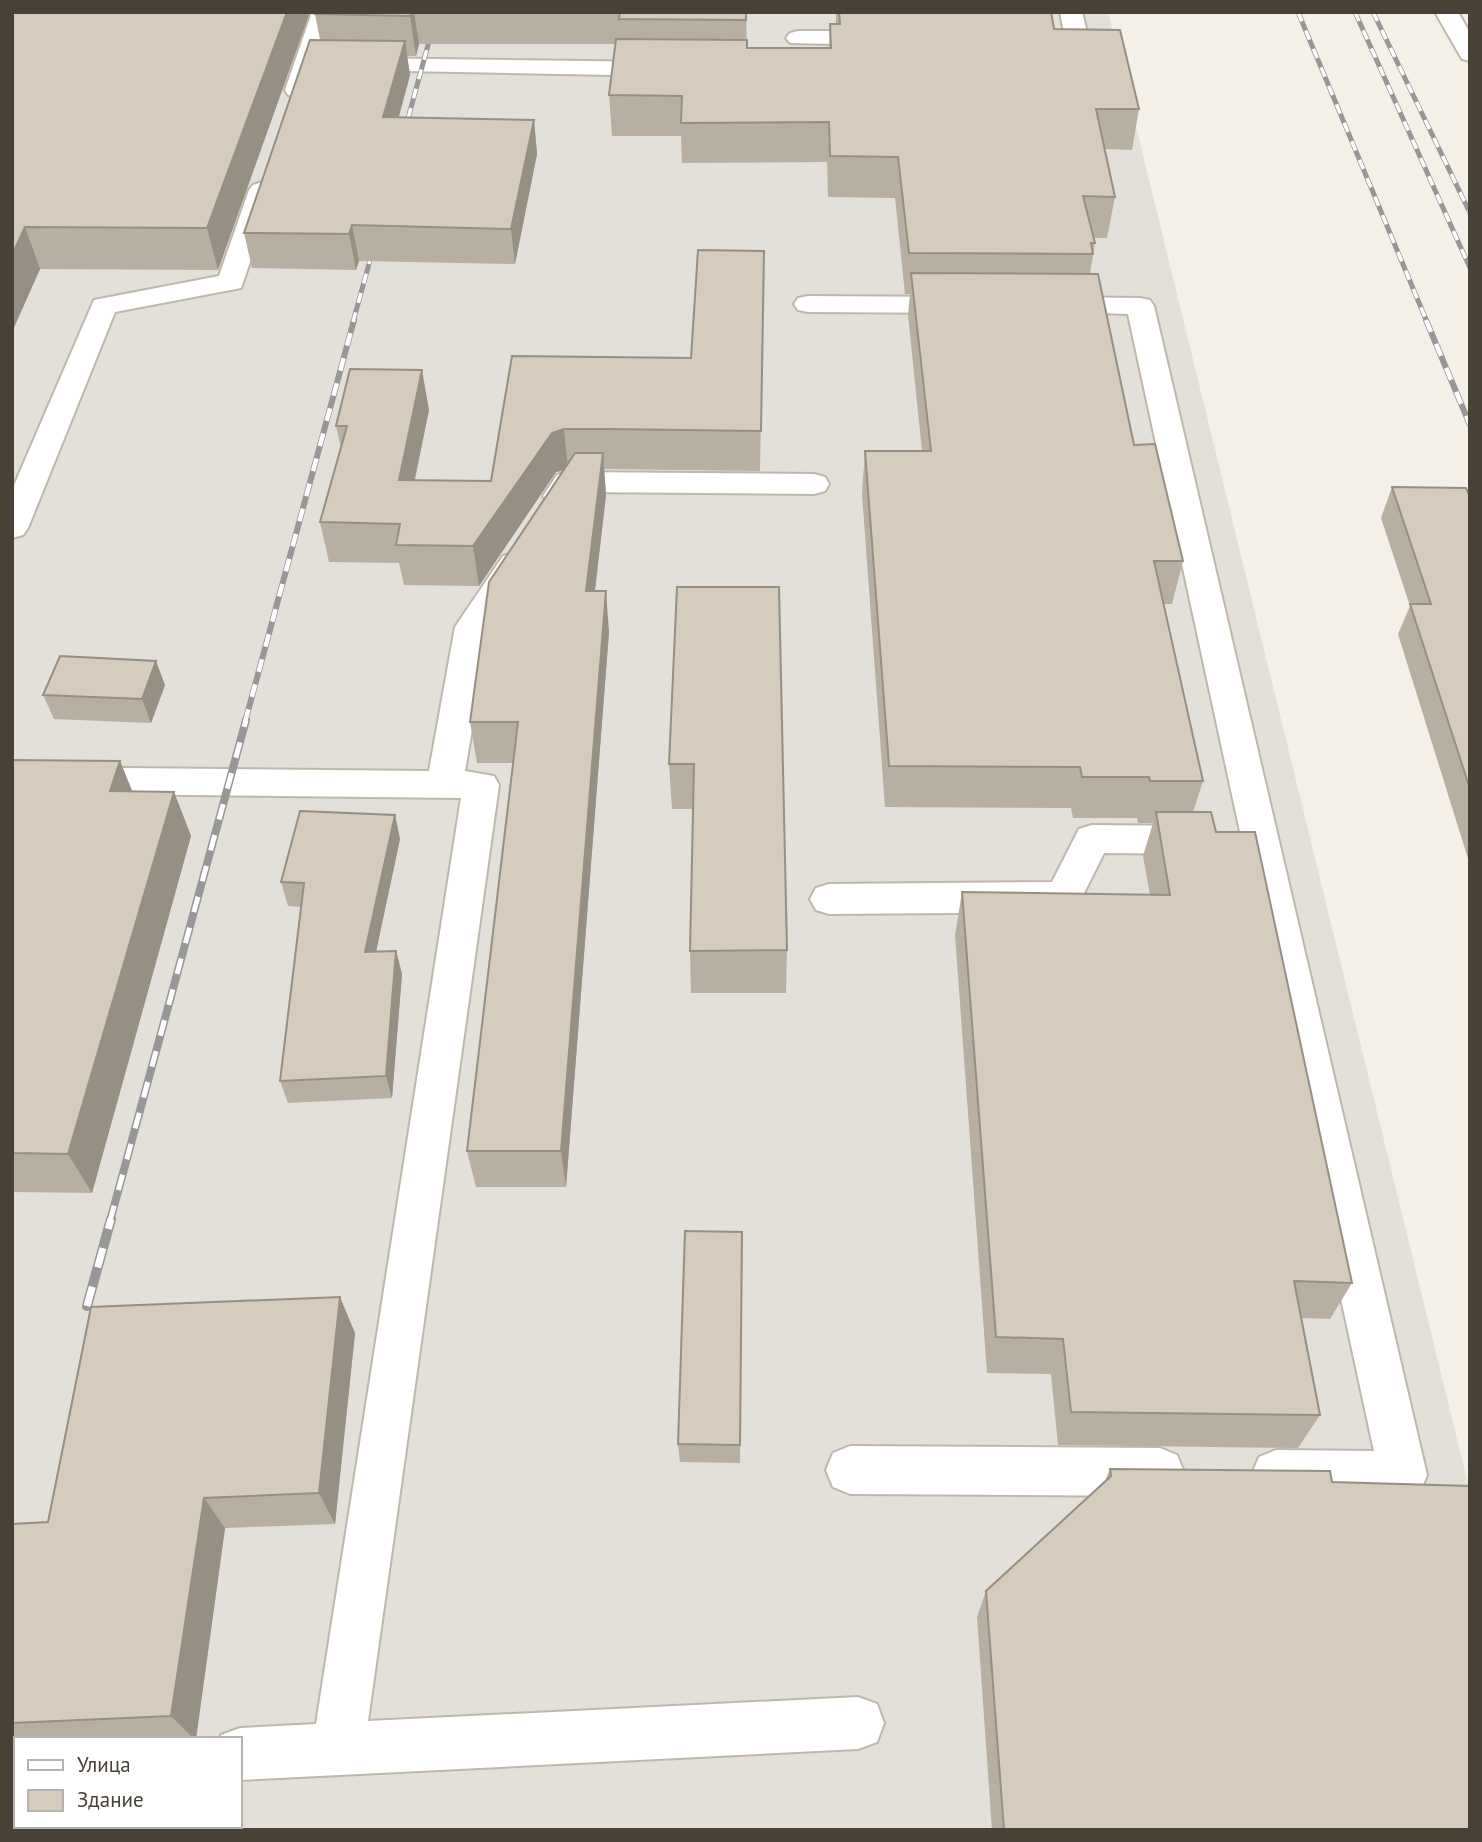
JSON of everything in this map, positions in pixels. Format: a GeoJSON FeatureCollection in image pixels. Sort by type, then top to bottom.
{"type":"FeatureCollection","features":[{"type":"Feature","properties":{"kind":"street"},"geometry":{"type":"LineString","coordinates":[[288,116],[323,12]]}},
{"type":"Feature","properties":{"kind":"street"},"geometry":{"type":"LineString","coordinates":[[1007,39],[1077,40],[1071,12]]}},
{"type":"Feature","properties":{"kind":"street"},"geometry":{"type":"LineString","coordinates":[[1446,12],[1470,54]]}},
{"type":"Feature","properties":{"kind":"street"},"geometry":{"type":"LineString","coordinates":[[798,38],[896,38]]}},
{"type":"Feature","properties":{"kind":"street"},"geometry":{"type":"LineString","coordinates":[[305,64],[688,69]]}},
{"type":"Feature","properties":{"kind":"street"},"geometry":{"type":"LineString","coordinates":[[12,528],[104,306],[231,282],[270,167]]}},
{"type":"Feature","properties":{"kind":"street"},"geometry":{"type":"LineString","coordinates":[[808,304],[1140,306],[1403,1475],[1237,1473]]}},
{"type":"Feature","properties":{"kind":"street"},"geometry":{"type":"LineString","coordinates":[[445,785],[472,627],[568,482],[814,484]]}},
{"type":"Feature","properties":{"kind":"street"},"geometry":{"type":"LineString","coordinates":[[12,780],[481,785],[338,1749]]}},
{"type":"Feature","properties":{"kind":"street"},"geometry":{"type":"LineString","coordinates":[[829,899],[1064,897],[1092,839],[1261,840]]}},
{"type":"Feature","properties":{"kind":"street"},"geometry":{"type":"LineString","coordinates":[[850,1469],[1196,1473]]}},
{"type":"Feature","properties":{"kind":"street"},"geometry":{"type":"LineString","coordinates":[[242,1754],[858,1723]]}},
{"type":"Feature","properties":{"kind":"shaded area"},"geometry":{"type":"Polygon","coordinates":[[[12,12],[1108,12],[1470,1492],[1470,1830],[12,1830],[12,12]]]}},
{"type":"Feature","properties":{"kind":"building"},"geometry":{"type":"Polygon","coordinates":[[[12,12],[287,12],[207,228],[25,227],[12,255],[12,12]]]}},
{"type":"Feature","properties":{"kind":"building"},"geometry":{"type":"Polygon","coordinates":[[[411,12],[410,16],[315,14],[411,12]]]}},
{"type":"Feature","properties":{"kind":"building"},"geometry":{"type":"Polygon","coordinates":[[[620,12],[746,12],[746,20],[619,19],[620,12]]]}},
{"type":"Feature","properties":{"kind":"building"},"geometry":{"type":"Polygon","coordinates":[[[839,12],[1051,12],[1054,29],[1120,30],[1139,109],[1096,109],[1115,197],[1083,196],[1095,243],[1091,243],[1093,254],[909,253],[898,157],[830,156],[829,122],[681,123],[682,96],[609,95],[616,39],[747,40],[747,48],[831,48],[830,24],[840,24],[839,12]]]}},
{"type":"Feature","properties":{"kind":"building"},"geometry":{"type":"Polygon","coordinates":[[[310,40],[405,41],[383,117],[534,120],[511,229],[352,225],[349,234],[244,233],[310,40]]]}},
{"type":"Feature","properties":{"kind":"building"},"geometry":{"type":"Polygon","coordinates":[[[698,250],[764,251],[761,431],[564,429],[552,433],[473,546],[396,545],[400,524],[320,522],[347,426],[336,426],[350,369],[422,370],[399,480],[491,481],[512,356],[691,358],[698,250]]]}},
{"type":"Feature","properties":{"kind":"building"},"geometry":{"type":"Polygon","coordinates":[[[911,273],[1098,274],[1134,445],[1155,444],[1183,561],[1154,561],[1203,781],[1150,781],[1149,777],[1082,777],[1080,767],[889,766],[865,451],[931,451],[911,273]]]}},
{"type":"Feature","properties":{"kind":"building"},"geometry":{"type":"Polygon","coordinates":[[[575,453],[603,453],[586,591],[606,591],[561,1151],[467,1151],[518,722],[470,722],[489,582],[575,453]]]}},
{"type":"Feature","properties":{"kind":"building"},"geometry":{"type":"Polygon","coordinates":[[[1392,487],[1466,488],[1470,497],[1470,789],[1410,604],[1431,604],[1392,487]]]}},
{"type":"Feature","properties":{"kind":"building"},"geometry":{"type":"Polygon","coordinates":[[[677,587],[779,587],[787,950],[690,951],[694,764],[669,764],[677,587]]]}},
{"type":"Feature","properties":{"kind":"building"},"geometry":{"type":"Polygon","coordinates":[[[60,656],[156,661],[142,699],[43,695],[60,656]]]}},
{"type":"Feature","properties":{"kind":"building"},"geometry":{"type":"Polygon","coordinates":[[[12,760],[120,761],[110,791],[174,792],[68,1154],[12,1153],[12,760]]]}},
{"type":"Feature","properties":{"kind":"building"},"geometry":{"type":"Polygon","coordinates":[[[300,811],[395,815],[365,952],[396,951],[386,1076],[280,1081],[304,883],[281,882],[300,811]]]}},
{"type":"Feature","properties":{"kind":"building"},"geometry":{"type":"Polygon","coordinates":[[[1156,812],[1211,812],[1216,832],[1255,832],[1352,1283],[1294,1281],[1320,1415],[1071,1412],[1063,1339],[996,1337],[962,892],[1170,895],[1156,812]]]}},
{"type":"Feature","properties":{"kind":"building"},"geometry":{"type":"Polygon","coordinates":[[[685,1231],[742,1232],[740,1445],[678,1444],[685,1231]]]}},
{"type":"Feature","properties":{"kind":"building"},"geometry":{"type":"Polygon","coordinates":[[[340,1297],[319,1493],[204,1498],[171,1716],[12,1723],[12,1524],[48,1522],[91,1307],[340,1297]]]}},
{"type":"Feature","properties":{"kind":"building"},"geometry":{"type":"Polygon","coordinates":[[[1110,1469],[1330,1471],[1332,1482],[1470,1486],[1470,1830],[1004,1830],[986,1591],[1111,1476],[1110,1469]]]}},
{"type":"Feature","properties":{"kind":"railway"},"geometry":{"type":"LineString","coordinates":[[403,137],[437,12]]}},
{"type":"Feature","properties":{"kind":"railway"},"geometry":{"type":"LineString","coordinates":[[1298,12],[1427,322]]}},
{"type":"Feature","properties":{"kind":"railway"},"geometry":{"type":"LineString","coordinates":[[1355,12],[1470,268]]}},
{"type":"Feature","properties":{"kind":"railway"},"geometry":{"type":"LineString","coordinates":[[1373,12],[1470,213]]}},
{"type":"Feature","properties":{"kind":"railway"},"geometry":{"type":"LineString","coordinates":[[353,322],[375,242]]}},
{"type":"Feature","properties":{"kind":"railway"},"geometry":{"type":"LineString","coordinates":[[245,722],[354,320]]}},
{"type":"Feature","properties":{"kind":"railway"},"geometry":{"type":"LineString","coordinates":[[1426,320],[1470,425]]}},
{"type":"Feature","properties":{"kind":"railway"},"geometry":{"type":"LineString","coordinates":[[110,1221],[246,720]]}},
{"type":"Feature","properties":{"kind":"railway"},"geometry":{"type":"LineString","coordinates":[[87,1306],[111,1219]]}}]}
